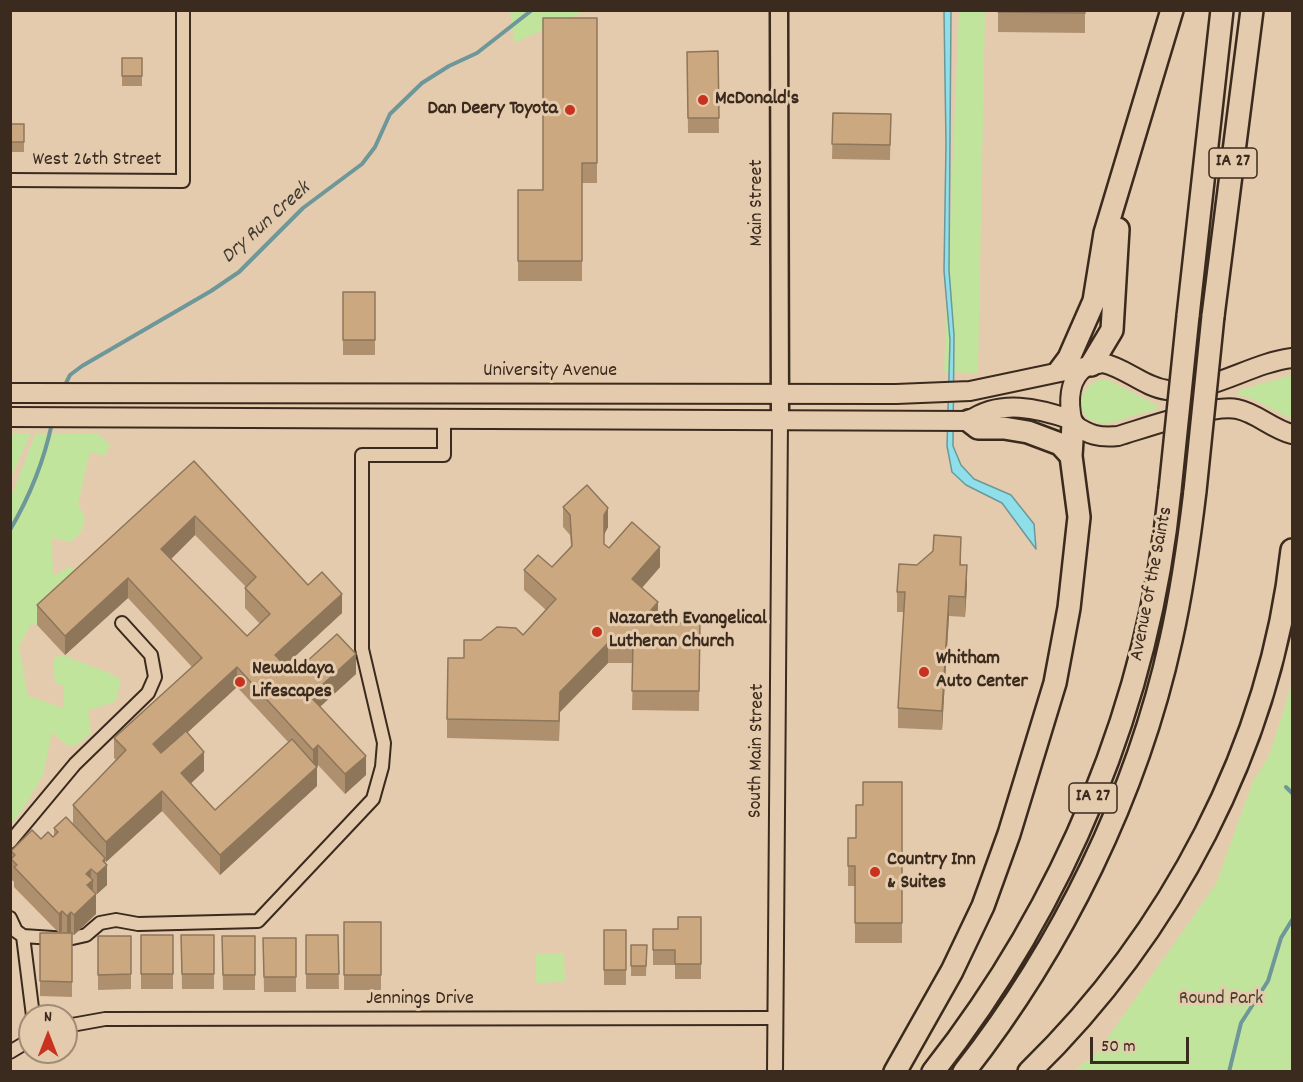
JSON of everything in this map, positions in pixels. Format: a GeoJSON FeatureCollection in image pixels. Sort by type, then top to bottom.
{"type":"FeatureCollection","features":[{"type":"Feature","properties":{"kind":"highway"},"geometry":{"type":"LineString","coordinates":[[1060,370],[1069,358],[1094,301],[1105,233],[1172,10]]}},
{"type":"Feature","properties":{"kind":"highway","name":"Avenue of the Saints"},"geometry":{"type":"LineString","coordinates":[[933,1071],[1015,955],[1082,827],[1120,727],[1145,640],[1165,545],[1222,10]]}},
{"type":"Feature","properties":{"kind":"highway","name":"Avenue of the Saints"},"geometry":{"type":"LineString","coordinates":[[964,1071],[1001,1022],[1058,931],[1119,801],[1145,730],[1171,642],[1189,548],[1213,316],[1252,10]]}},
{"type":"Feature","properties":{"kind":"highway"},"geometry":{"type":"LineString","coordinates":[[1089,366],[1112,330],[1121,181]]}},
{"type":"Feature","properties":{"kind":"highway"},"geometry":{"type":"LineString","coordinates":[[969,420],[978,428],[1005,428],[1028,432],[1060,444],[1071,456]]}},
{"type":"Feature","properties":{"kind":"highway"},"geometry":{"type":"LineString","coordinates":[[895,1071],[952,971],[983,906],[1009,834],[1055,683],[1069,608],[1079,517],[1071,456],[1072,422]]}},
{"type":"Feature","properties":{"kind":"highway"},"geometry":{"type":"LineString","coordinates":[[1029,1071],[1067,1032],[1126,960],[1156,918],[1205,831],[1236,766],[1265,685],[1288,592],[1293,550]]}},
{"type":"Feature","properties":{"kind":"main road","name":"Main Street"},"geometry":{"type":"LineString","coordinates":[[779,10],[780,395]]}},
{"type":"Feature","properties":{"kind":"main road","name":"University Avenue"},"geometry":{"type":"LineString","coordinates":[[10,393],[780,395],[939,393],[970,391],[1060,370],[1103,363],[1115,366],[1165,390],[1191,390],[1264,365],[1293,358]]}},
{"type":"Feature","properties":{"kind":"main road"},"geometry":{"type":"LineString","coordinates":[[1072,422],[1070,393],[1079,371],[1089,366]]}},
{"type":"Feature","properties":{"kind":"main road","name":"South Main Street"},"geometry":{"type":"LineString","coordinates":[[780,395],[780,420]]}},
{"type":"Feature","properties":{"kind":"main road"},"geometry":{"type":"LineString","coordinates":[[18,417],[969,420],[983,411],[1022,407],[1038,408],[1072,422],[1087,434],[1100,438],[1118,436],[1224,408],[1235,408],[1248,412],[1282,432],[1293,434]]}},
{"type":"Feature","properties":{"kind":"street","name":"West 26th Street"},"geometry":{"type":"LineString","coordinates":[[10,180],[183,181],[183,10]]}},
{"type":"Feature","properties":{"kind":"street"},"geometry":{"type":"LineString","coordinates":[[10,918],[16,931],[22,936],[68,939],[86,935],[100,923],[116,920],[138,924],[258,921],[373,799],[382,767],[384,743],[362,649],[362,455],[444,455],[444,419]]}},
{"type":"Feature","properties":{"kind":"street","name":"South Main Street"},"geometry":{"type":"LineString","coordinates":[[775,1071],[780,420]]}},
{"type":"Feature","properties":{"kind":"street"},"geometry":{"type":"LineString","coordinates":[[10,842],[75,764],[148,693],[155,677],[151,655],[122,623]]}},
{"type":"Feature","properties":{"kind":"street"},"geometry":{"type":"LineString","coordinates":[[22,936],[31,1004]]}},
{"type":"Feature","properties":{"kind":"street","name":"Jennings Drive"},"geometry":{"type":"LineString","coordinates":[[78,1024],[105,1019],[774,1018]]}},
{"type":"Feature","properties":{"kind":"green space"},"geometry":{"type":"Polygon","coordinates":[[[510,10],[585,11],[514,43],[510,10]]]}},
{"type":"Feature","properties":{"kind":"green space"},"geometry":{"type":"Polygon","coordinates":[[[959,11],[985,11],[978,373],[944,372],[959,11]]]}},
{"type":"Feature","properties":{"kind":"green space"},"geometry":{"type":"Polygon","coordinates":[[[1292,375],[1292,419],[1253,399],[1237,394],[1239,390],[1292,375]]]}},
{"type":"Feature","properties":{"kind":"green space"},"geometry":{"type":"Polygon","coordinates":[[[1103,379],[1160,407],[1113,422],[1100,423],[1091,420],[1085,416],[1082,409],[1083,394],[1094,382],[1103,379]]]}},
{"type":"Feature","properties":{"kind":"green space"},"geometry":{"type":"Polygon","coordinates":[[[10,433],[31,433],[11,478],[10,433]]]}},
{"type":"Feature","properties":{"kind":"green space"},"geometry":{"type":"Polygon","coordinates":[[[36,433],[97,433],[110,445],[105,456],[90,452],[78,504],[85,518],[82,531],[71,542],[52,538],[53,576],[69,567],[76,570],[84,582],[37,625],[31,624],[19,647],[28,696],[64,708],[64,686],[55,683],[53,658],[63,655],[121,680],[116,701],[88,711],[91,732],[79,743],[75,746],[67,745],[52,732],[43,775],[20,814],[11,823],[11,497],[36,433]]]}},
{"type":"Feature","properties":{"kind":"green space","name":"Round Park"},"geometry":{"type":"Polygon","coordinates":[[[1292,684],[1292,1071],[1074,1071],[1097,1053],[1216,884],[1253,781],[1269,756],[1292,684]]]}},
{"type":"Feature","properties":{"kind":"green space"},"geometry":{"type":"Polygon","coordinates":[[[536,953],[564,953],[565,982],[536,983],[536,953]]]}},
{"type":"Feature","properties":{"kind":"water"},"geometry":{"type":"Polygon","coordinates":[[[944,11],[951,11],[949,270],[954,335],[953,446],[961,465],[974,479],[1011,495],[1034,524],[1036,549],[1002,503],[966,485],[952,472],[947,446],[950,340],[944,271],[946,144],[944,11]]]}},
{"type":"Feature","properties":{"kind":"building"},"geometry":{"type":"Polygon","coordinates":[[[998,10],[1085,10],[1085,13],[998,12],[998,10]]]}},
{"type":"Feature","properties":{"kind":"building","name":"Dan Deery Toyota"},"geometry":{"type":"Polygon","coordinates":[[[543,18],[597,18],[597,163],[582,163],[582,261],[518,261],[518,190],[543,190],[543,18]]]}},
{"type":"Feature","properties":{"kind":"building","name":"McDonald's"},"geometry":{"type":"Polygon","coordinates":[[[718,51],[719,118],[688,118],[687,52],[718,51]]]}},
{"type":"Feature","properties":{"kind":"building"},"geometry":{"type":"Polygon","coordinates":[[[122,58],[142,58],[142,76],[122,76],[122,58]]]}},
{"type":"Feature","properties":{"kind":"building"},"geometry":{"type":"Polygon","coordinates":[[[833,113],[891,114],[890,145],[832,144],[833,113]]]}},
{"type":"Feature","properties":{"kind":"building"},"geometry":{"type":"Polygon","coordinates":[[[10,124],[24,124],[24,142],[10,142],[10,124]]]}},
{"type":"Feature","properties":{"kind":"building"},"geometry":{"type":"Polygon","coordinates":[[[343,292],[375,292],[375,340],[343,340],[343,292]]]}},
{"type":"Feature","properties":{"kind":"building","name":"Newaldaya Lifescapes"},"geometry":{"type":"Polygon","coordinates":[[[194,461],[308,585],[322,572],[342,594],[275,655],[293,674],[337,634],[356,654],[310,696],[366,756],[345,774],[318,745],[313,750],[237,667],[153,744],[161,753],[186,731],[204,752],[181,773],[215,810],[292,739],[317,767],[220,855],[162,791],[106,842],[73,805],[126,750],[114,738],[202,658],[128,578],[65,636],[37,605],[194,461]],[[195,516],[161,549],[247,636],[270,614],[245,588],[256,577],[195,516]]]}},
{"type":"Feature","properties":{"kind":"building","name":"Nazareth Evangelical Lutheran Church"},"geometry":{"type":"Polygon","coordinates":[[[587,485],[608,508],[604,515],[604,544],[609,548],[632,522],[660,547],[632,579],[658,602],[640,623],[700,623],[699,691],[632,691],[633,643],[608,643],[560,692],[559,721],[447,719],[448,658],[464,658],[464,640],[481,640],[497,627],[516,628],[523,635],[556,599],[524,570],[538,555],[552,567],[572,546],[570,515],[563,507],[587,485]]]}},
{"type":"Feature","properties":{"kind":"building","name":"Whitham Auto Center"},"geometry":{"type":"Polygon","coordinates":[[[934,535],[961,537],[960,565],[967,565],[965,597],[949,596],[942,711],[898,708],[905,592],[897,592],[899,564],[917,565],[933,551],[934,535]]]}},
{"type":"Feature","properties":{"kind":"building","name":"Country Inn & Suites"},"geometry":{"type":"Polygon","coordinates":[[[863,782],[902,782],[902,923],[855,923],[855,866],[848,866],[848,838],[856,838],[856,805],[863,805],[863,782]]]}},
{"type":"Feature","properties":{"kind":"building"},"geometry":{"type":"Polygon","coordinates":[[[66,817],[105,858],[103,861],[107,865],[97,874],[91,869],[86,874],[93,880],[87,885],[96,894],[74,915],[71,912],[67,916],[62,911],[59,914],[14,867],[17,865],[11,859],[15,855],[11,851],[32,830],[41,839],[48,832],[53,837],[58,832],[54,828],[66,817]]]}},
{"type":"Feature","properties":{"kind":"building"},"geometry":{"type":"Polygon","coordinates":[[[678,917],[701,917],[701,964],[675,964],[675,950],[653,950],[653,929],[678,929],[678,917]]]}},
{"type":"Feature","properties":{"kind":"building"},"geometry":{"type":"Polygon","coordinates":[[[344,922],[381,922],[381,975],[344,975],[344,922]]]}},
{"type":"Feature","properties":{"kind":"building"},"geometry":{"type":"Polygon","coordinates":[[[604,930],[626,930],[626,970],[604,970],[604,930]]]}},
{"type":"Feature","properties":{"kind":"building"},"geometry":{"type":"Polygon","coordinates":[[[40,933],[72,933],[72,982],[40,981],[40,933]]]}},
{"type":"Feature","properties":{"kind":"building"},"geometry":{"type":"Polygon","coordinates":[[[141,935],[173,935],[173,974],[141,974],[141,935]]]}},
{"type":"Feature","properties":{"kind":"building"},"geometry":{"type":"Polygon","coordinates":[[[181,935],[214,935],[214,974],[182,974],[181,935]]]}},
{"type":"Feature","properties":{"kind":"building"},"geometry":{"type":"Polygon","coordinates":[[[306,935],[338,935],[339,974],[306,974],[306,935]]]}},
{"type":"Feature","properties":{"kind":"building"},"geometry":{"type":"Polygon","coordinates":[[[98,936],[131,936],[131,974],[98,975],[98,936]]]}},
{"type":"Feature","properties":{"kind":"building"},"geometry":{"type":"Polygon","coordinates":[[[222,936],[255,936],[255,975],[223,975],[222,936]]]}},
{"type":"Feature","properties":{"kind":"building"},"geometry":{"type":"Polygon","coordinates":[[[263,938],[296,938],[296,977],[264,977],[263,938]]]}},
{"type":"Feature","properties":{"kind":"building"},"geometry":{"type":"Polygon","coordinates":[[[631,945],[647,945],[646,966],[631,966],[631,945]]]}},
{"type":"Feature","properties":{"kind":"waterway","name":"Dry Run Creek"},"geometry":{"type":"LineString","coordinates":[[64,387],[70,375],[82,366],[211,291],[239,272],[303,208],[362,164],[375,147],[390,114],[422,83],[449,66],[477,53],[532,10]]}},
{"type":"Feature","properties":{"kind":"waterway","name":"Dry Run Creek"},"geometry":{"type":"LineString","coordinates":[[10,530],[36,478],[52,423]]}},
{"type":"Feature","properties":{"kind":"waterway"},"geometry":{"type":"LineString","coordinates":[[1286,787],[1292,793]]}},
{"type":"Feature","properties":{"kind":"waterway"},"geometry":{"type":"LineString","coordinates":[[1229,1072],[1241,1023],[1268,981],[1281,938],[1292,920]]}},
{"type":"Feature","properties":{"kind":"place","name":"McDonald's"},"geometry":{"type":"Point","coordinates":[703,100]}},
{"type":"Feature","properties":{"kind":"place","name":"Dan Deery Toyota"},"geometry":{"type":"Point","coordinates":[570,110]}},
{"type":"Feature","properties":{"kind":"place","name":"Nazareth Evangelical Lutheran Church"},"geometry":{"type":"Point","coordinates":[597,632]}},
{"type":"Feature","properties":{"kind":"place","name":"Whitham Auto Center"},"geometry":{"type":"Point","coordinates":[924,672]}},
{"type":"Feature","properties":{"kind":"place","name":"Newaldaya Lifescapes"},"geometry":{"type":"Point","coordinates":[240,682]}},
{"type":"Feature","properties":{"kind":"place","name":"Country Inn & Suites"},"geometry":{"type":"Point","coordinates":[875,872]}}]}
